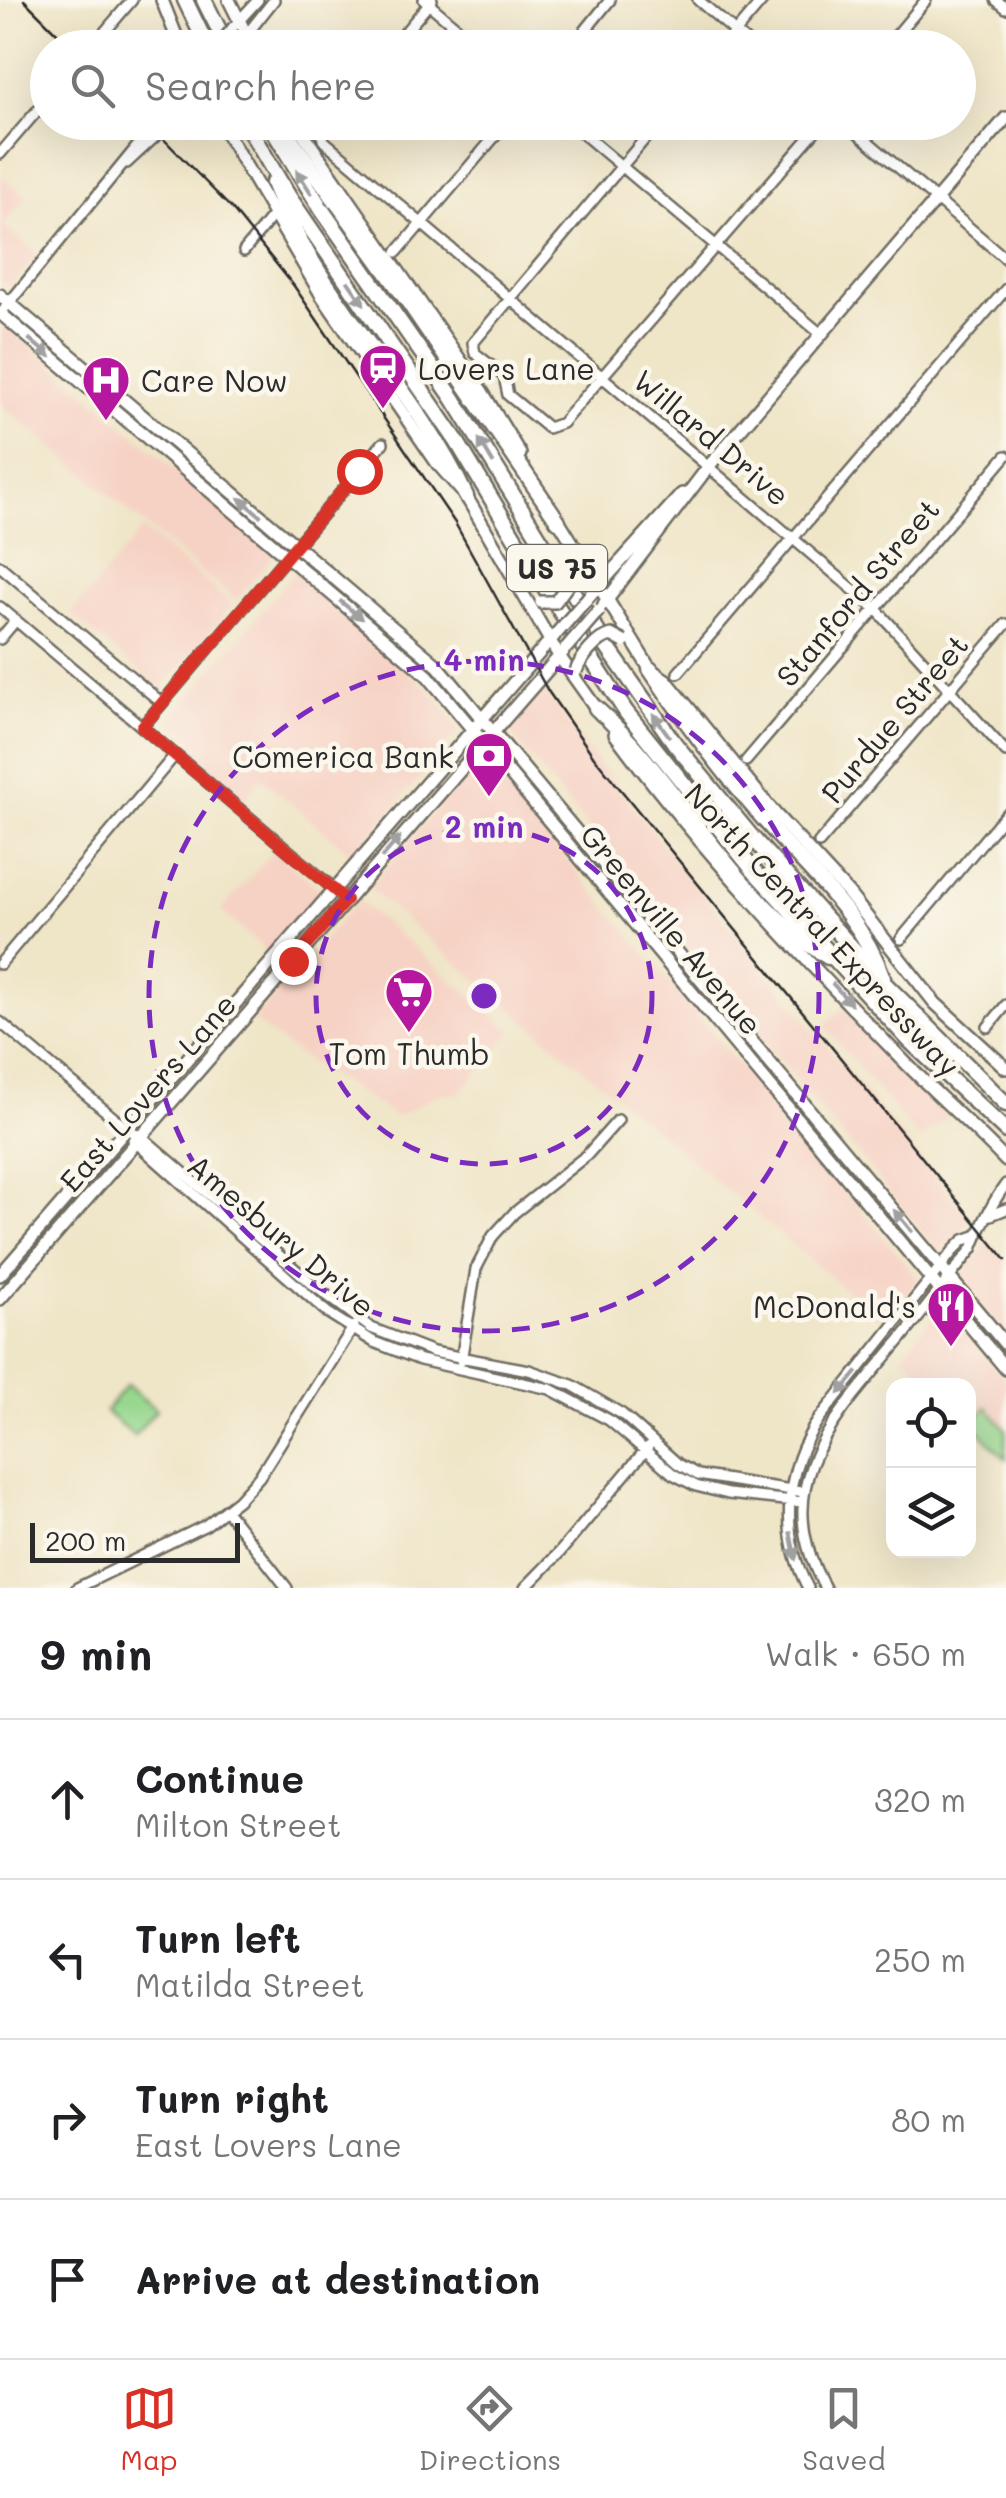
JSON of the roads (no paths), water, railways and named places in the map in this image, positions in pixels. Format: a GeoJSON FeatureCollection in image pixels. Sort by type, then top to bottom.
{"type":"FeatureCollection","features":[{"type":"Feature","properties":{"kind":"highway"},"geometry":{"type":"LineString","coordinates":[[185,0],[199,30]]}},
{"type":"Feature","properties":{"kind":"highway"},"geometry":{"type":"LineString","coordinates":[[204,0],[229,30]]}},
{"type":"Feature","properties":{"kind":"highway","name":"North Central Expressway"},"geometry":{"type":"LineString","coordinates":[[255,140],[446,426],[626,712],[720,832],[910,1041],[1006,1131]]}},
{"type":"Feature","properties":{"kind":"highway","name":"North Central Expressway"},"geometry":{"type":"LineString","coordinates":[[279,140],[330,221],[453,398],[568,587],[645,702],[739,823],[885,984],[1006,1104]]}},
{"type":"Feature","properties":{"kind":"highway"},"geometry":{"type":"LineString","coordinates":[[292,140],[558,521]]}},
{"type":"Feature","properties":{"kind":"highway"},"geometry":{"type":"LineString","coordinates":[[262,154],[283,208],[326,283],[448,458],[466,496]]}},
{"type":"Feature","properties":{"kind":"highway"},"geometry":{"type":"LineString","coordinates":[[650,669],[680,715],[737,786],[852,918],[872,947],[885,984]]}},
{"type":"Feature","properties":{"kind":"highway"},"geometry":{"type":"LineString","coordinates":[[596,708],[626,735],[757,897],[799,940],[841,965]]}},
{"type":"Feature","properties":{"kind":"main road"},"geometry":{"type":"LineString","coordinates":[[162,0],[174,30]]}},
{"type":"Feature","properties":{"kind":"main road"},"geometry":{"type":"LineString","coordinates":[[230,0],[238,30]]}},
{"type":"Feature","properties":{"kind":"main road"},"geometry":{"type":"LineString","coordinates":[[603,605],[709,466],[1006,118]]}},
{"type":"Feature","properties":{"kind":"main road","name":"North Central Expressway"},"geometry":{"type":"LineString","coordinates":[[231,140],[343,328],[437,463],[466,496],[580,685],[670,808],[755,907],[1006,1160]]}},
{"type":"Feature","properties":{"kind":"main road","name":"North Central Expressway"},"geometry":{"type":"LineString","coordinates":[[308,140],[483,392],[578,554],[594,590],[629,644],[650,669],[666,680],[776,816],[848,893],[935,1003],[1006,1068]]}},
{"type":"Feature","properties":{"kind":"main road","name":"Greenville Avenue"},"geometry":{"type":"LineString","coordinates":[[4,299],[421,650],[478,723],[484,741],[1006,1370]]}},
{"type":"Feature","properties":{"kind":"main road","name":"Greenville Avenue"},"geometry":{"type":"LineString","coordinates":[[0,314],[412,660],[478,723],[493,731],[1006,1346]]}},
{"type":"Feature","properties":{"kind":"main road"},"geometry":{"type":"LineString","coordinates":[[106,404],[116,393]]}},
{"type":"Feature","properties":{"kind":"main road"},"geometry":{"type":"LineString","coordinates":[[164,452],[173,441]]}},
{"type":"Feature","properties":{"kind":"main road"},"geometry":{"type":"LineString","coordinates":[[594,590],[709,466]]}},
{"type":"Feature","properties":{"kind":"main road"},"geometry":{"type":"LineString","coordinates":[[514,581],[541,602],[555,602],[578,571],[578,554]]}},
{"type":"Feature","properties":{"kind":"main road","name":"East Lovers Lane"},"geometry":{"type":"LineString","coordinates":[[0,1275],[594,590]]}},
{"type":"Feature","properties":{"kind":"main road","name":"East Lovers Lane"},"geometry":{"type":"LineString","coordinates":[[0,1299],[603,605]]}},
{"type":"Feature","properties":{"kind":"main road"},"geometry":{"type":"LineString","coordinates":[[580,685],[576,671],[580,662],[604,637],[611,635],[629,644]]}},
{"type":"Feature","properties":{"kind":"main road"},"geometry":{"type":"LineString","coordinates":[[230,1009],[243,1019]]}},
{"type":"Feature","properties":{"kind":"main road"},"geometry":{"type":"LineString","coordinates":[[716,1020],[727,1010]]}},
{"type":"Feature","properties":{"kind":"main road"},"geometry":{"type":"LineString","coordinates":[[790,1110],[801,1100]]}},
{"type":"Feature","properties":{"kind":"main road"},"geometry":{"type":"LineString","coordinates":[[853,1185],[865,1175]]}},
{"type":"Feature","properties":{"kind":"main road"},"geometry":{"type":"LineString","coordinates":[[10,1264],[22,1274]]}},
{"type":"Feature","properties":{"kind":"street"},"geometry":{"type":"LineString","coordinates":[[106,30],[132,0]]}},
{"type":"Feature","properties":{"kind":"street"},"geometry":{"type":"LineString","coordinates":[[231,30],[258,0]]}},
{"type":"Feature","properties":{"kind":"street"},"geometry":{"type":"LineString","coordinates":[[252,30],[274,0]]}},
{"type":"Feature","properties":{"kind":"street"},"geometry":{"type":"LineString","coordinates":[[585,30],[610,0]]}},
{"type":"Feature","properties":{"kind":"street"},"geometry":{"type":"LineString","coordinates":[[698,0],[734,30]]}},
{"type":"Feature","properties":{"kind":"street"},"geometry":{"type":"LineString","coordinates":[[738,30],[763,0]]}},
{"type":"Feature","properties":{"kind":"street"},"geometry":{"type":"LineString","coordinates":[[901,30],[926,0]]}},
{"type":"Feature","properties":{"kind":"street"},"geometry":{"type":"LineString","coordinates":[[996,0],[1006,8]]}},
{"type":"Feature","properties":{"kind":"street"},"geometry":{"type":"LineString","coordinates":[[406,30],[428,1],[461,30]]}},
{"type":"Feature","properties":{"kind":"street"},"geometry":{"type":"LineString","coordinates":[[0,154],[30,119]]}},
{"type":"Feature","properties":{"kind":"street"},"geometry":{"type":"LineString","coordinates":[[125,164],[141,140]]}},
{"type":"Feature","properties":{"kind":"street"},"geometry":{"type":"LineString","coordinates":[[0,314],[4,299],[125,164],[153,140]]}},
{"type":"Feature","properties":{"kind":"street","name":"Willard Drive"},"geometry":{"type":"LineString","coordinates":[[323,140],[876,609],[1006,752]]}},
{"type":"Feature","properties":{"kind":"street"},"geometry":{"type":"LineString","coordinates":[[397,252],[492,140]]}},
{"type":"Feature","properties":{"kind":"street"},"geometry":{"type":"LineString","coordinates":[[590,140],[821,334]]}},
{"type":"Feature","properties":{"kind":"street"},"geometry":{"type":"LineString","coordinates":[[644,140],[473,343],[475,353],[504,376],[508,395],[552,429],[562,423],[807,140]]}},
{"type":"Feature","properties":{"kind":"street"},"geometry":{"type":"LineString","coordinates":[[866,140],[1006,259]]}},
{"type":"Feature","properties":{"kind":"street"},"geometry":{"type":"LineString","coordinates":[[244,251],[274,214]]}},
{"type":"Feature","properties":{"kind":"street"},"geometry":{"type":"LineString","coordinates":[[678,673],[1006,289]]}},
{"type":"Feature","properties":{"kind":"street"},"geometry":{"type":"LineString","coordinates":[[142,727],[382,443]]}},
{"type":"Feature","properties":{"kind":"street","name":"Stanford Street"},"geometry":{"type":"LineString","coordinates":[[746,761],[1006,456]]}},
{"type":"Feature","properties":{"kind":"street"},"geometry":{"type":"LineString","coordinates":[[0,566],[162,703]]}},
{"type":"Feature","properties":{"kind":"street"},"geometry":{"type":"LineString","coordinates":[[0,607],[346,900]]}},
{"type":"Feature","properties":{"kind":"street"},"geometry":{"type":"LineString","coordinates":[[0,639],[16,620]]}},
{"type":"Feature","properties":{"kind":"street","name":"Purdue Street"},"geometry":{"type":"LineString","coordinates":[[819,843],[1006,624]]}},
{"type":"Feature","properties":{"kind":"street"},"geometry":{"type":"LineString","coordinates":[[0,964],[175,755]]}},
{"type":"Feature","properties":{"kind":"street"},"geometry":{"type":"LineString","coordinates":[[901,939],[1006,814]]}},
{"type":"Feature","properties":{"kind":"street"},"geometry":{"type":"LineString","coordinates":[[988,1027],[1006,1005]]}},
{"type":"Feature","properties":{"kind":"street","name":"Amesbury Drive"},"geometry":{"type":"LineString","coordinates":[[0,1022],[126,1129],[242,1239],[352,1330],[396,1352],[529,1370],[567,1383],[609,1405],[649,1445]]}},
{"type":"Feature","properties":{"kind":"street"},"geometry":{"type":"LineString","coordinates":[[460,1363],[476,1269],[493,1236],[514,1214],[587,1156],[618,1120]]}},
{"type":"Feature","properties":{"kind":"street","name":"Amesbury Drive"},"geometry":{"type":"LineString","coordinates":[[138,1140],[358,1320],[401,1342],[561,1394],[698,1475],[804,1497]]}},
{"type":"Feature","properties":{"kind":"street"},"geometry":{"type":"LineString","coordinates":[[808,1588],[793,1552],[790,1496],[799,1456],[812,1429],[910,1306],[949,1277],[972,1249],[975,1236],[990,1215],[990,1205],[1006,1184]]}},
{"type":"Feature","properties":{"kind":"street"},"geometry":{"type":"LineString","coordinates":[[990,1215],[1006,1210]]}},
{"type":"Feature","properties":{"kind":"street"},"geometry":{"type":"LineString","coordinates":[[242,1239],[250,1230]]}},
{"type":"Feature","properties":{"kind":"street"},"geometry":{"type":"LineString","coordinates":[[825,1588],[807,1548],[804,1497],[810,1465],[827,1429],[920,1314],[941,1266],[964,1240],[975,1236]]}},
{"type":"Feature","properties":{"kind":"street"},"geometry":{"type":"LineString","coordinates":[[910,1306],[920,1314]]}},
{"type":"Feature","properties":{"kind":"street"},"geometry":{"type":"LineString","coordinates":[[78,1588],[206,1525],[226,1510],[259,1477],[358,1320]]}},
{"type":"Feature","properties":{"kind":"street"},"geometry":{"type":"LineString","coordinates":[[561,1394],[567,1383]]}},
{"type":"Feature","properties":{"kind":"street"},"geometry":{"type":"LineString","coordinates":[[524,1588],[560,1552],[649,1445]]}},
{"type":"Feature","properties":{"kind":"street"},"geometry":{"type":"LineString","coordinates":[[226,1510],[287,1588]]}},
{"type":"Feature","properties":{"kind":"tram line"},"geometry":{"type":"LineString","coordinates":[[24,0],[54,30]]}},
{"type":"Feature","properties":{"kind":"tram line"},"geometry":{"type":"LineString","coordinates":[[165,140],[232,209],[294,286],[455,523],[548,691],[594,757],[1006,1260]]}},
{"type":"Feature","properties":{"kind":"place","name":"Lovers Lane"},"geometry":{"type":"Point","coordinates":[383,410]}},
{"type":"Feature","properties":{"kind":"place","name":"Care Now"},"geometry":{"type":"Point","coordinates":[106,422]}},
{"type":"Feature","properties":{"kind":"place","name":"Comerica Bank"},"geometry":{"type":"Point","coordinates":[489,798]}},
{"type":"Feature","properties":{"kind":"place","name":"Tom Thumb"},"geometry":{"type":"Point","coordinates":[409,1034]}},
{"type":"Feature","properties":{"kind":"place","name":"McDonald's"},"geometry":{"type":"Point","coordinates":[951,1348]}}]}
